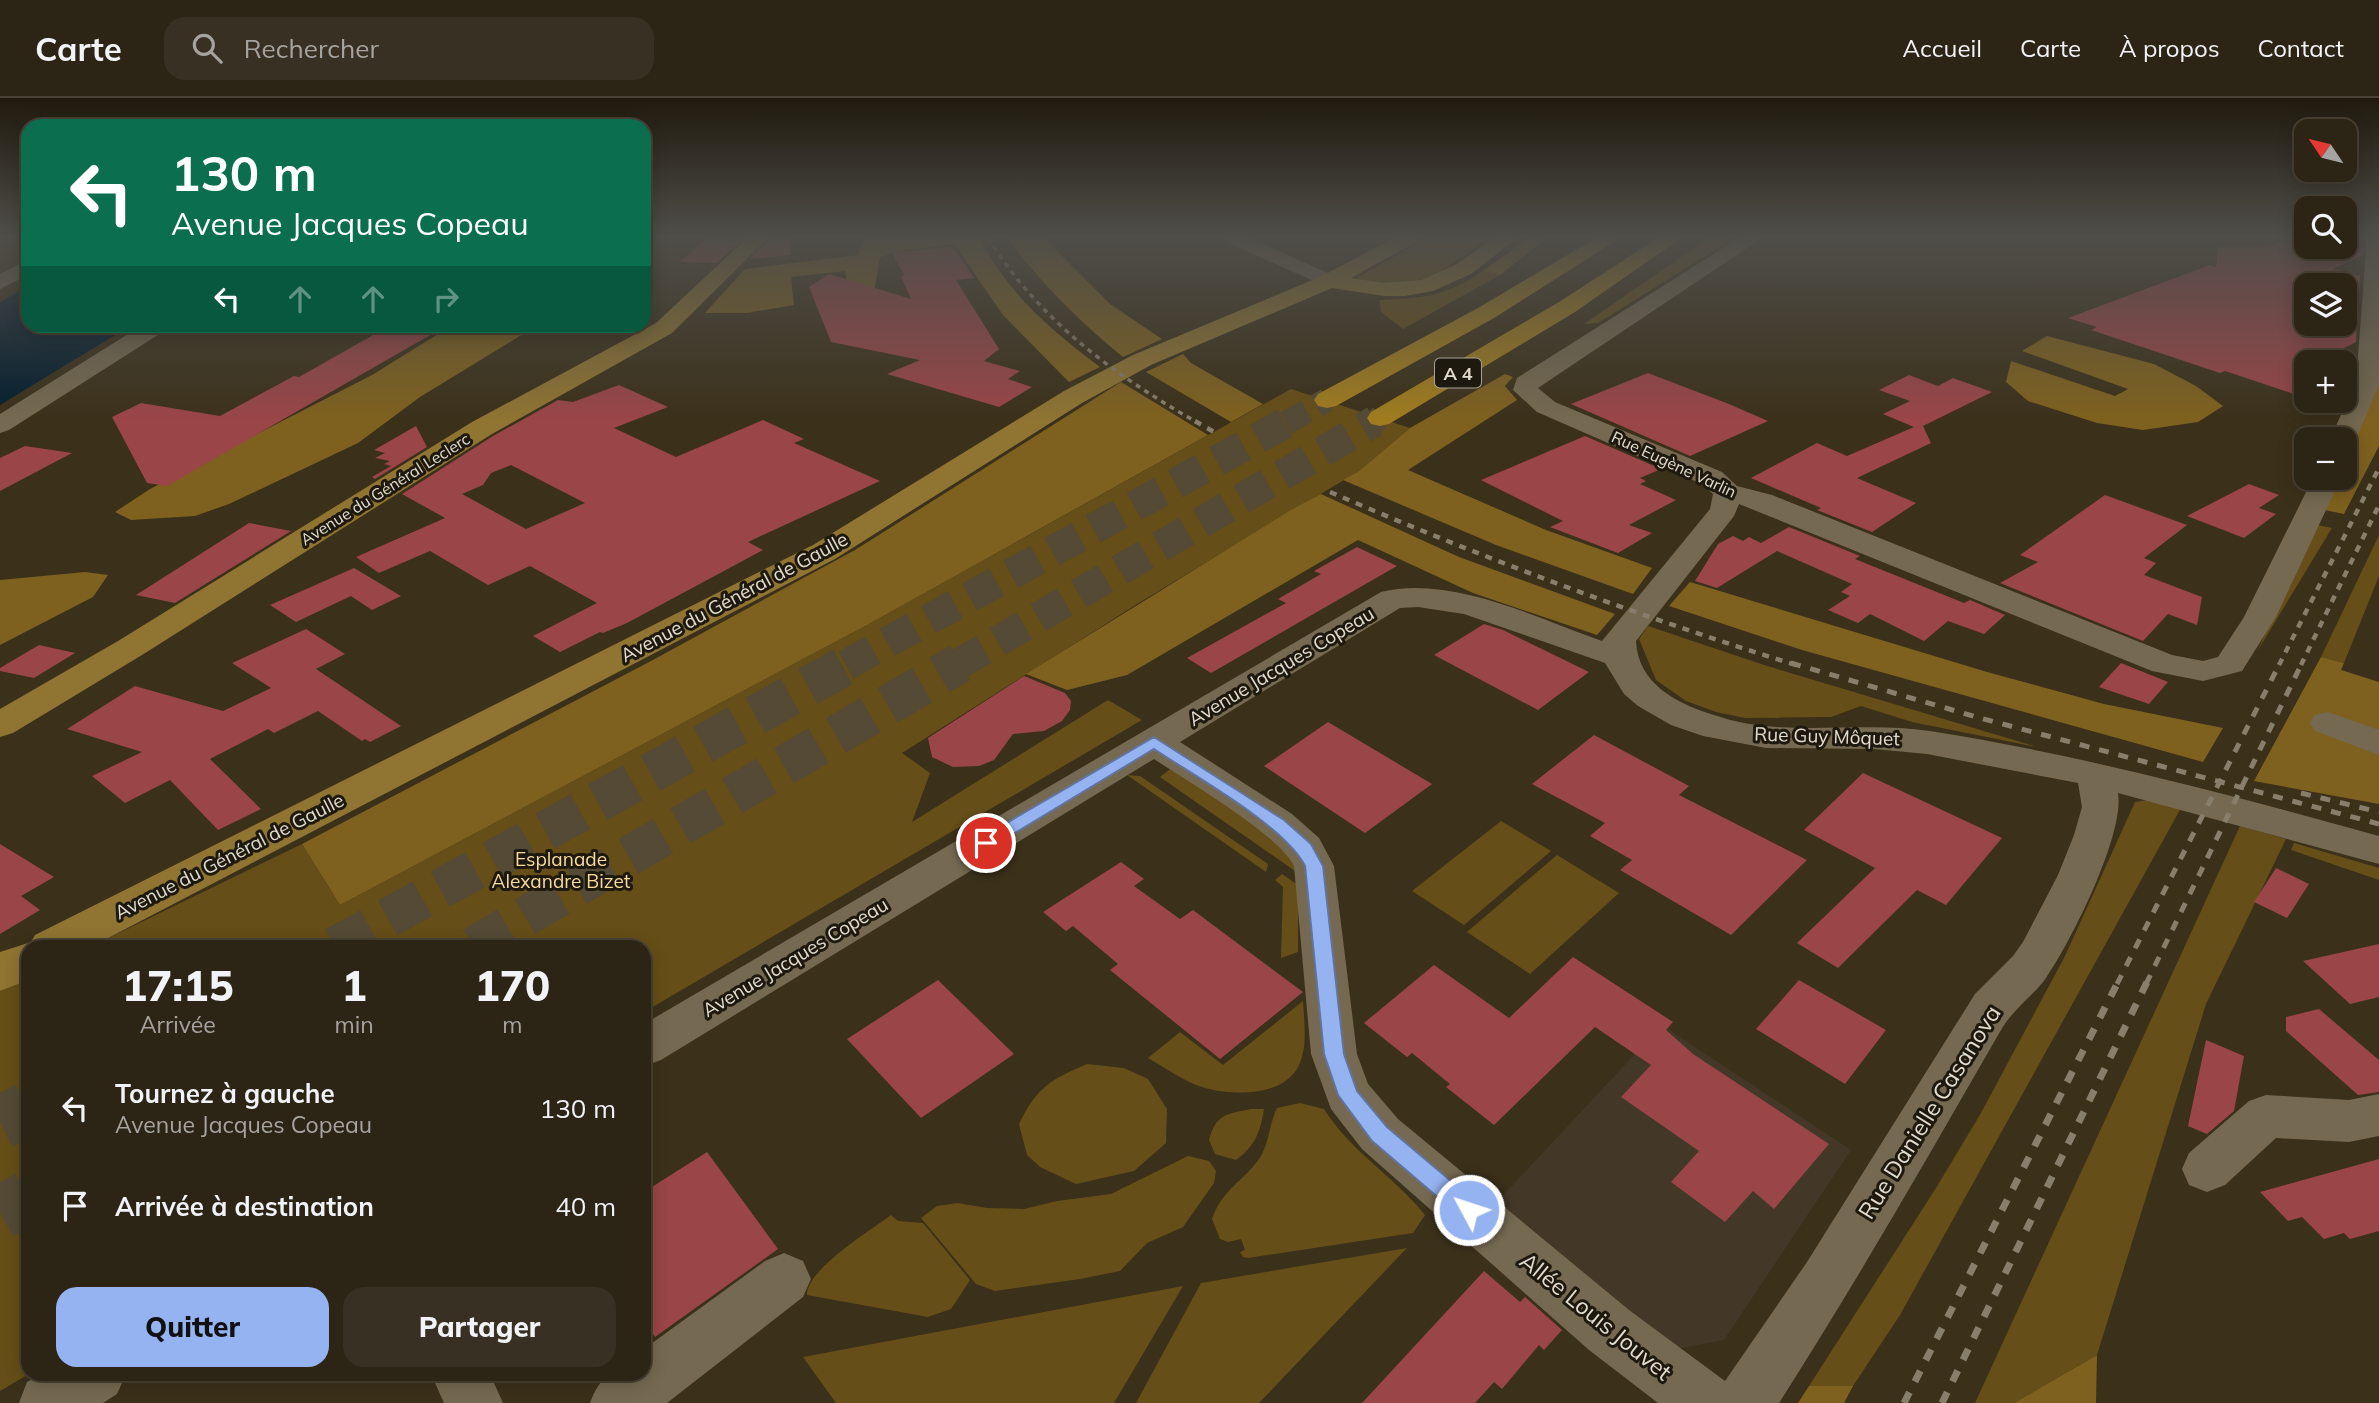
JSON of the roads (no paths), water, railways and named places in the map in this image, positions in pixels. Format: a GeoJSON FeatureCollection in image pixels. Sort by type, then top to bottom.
{"type":"FeatureCollection","features":[{"type":"Feature","properties":{"kind":"highway","name":"A 4"},"geometry":{"type":"LineString","coordinates":[[1326,400],[1509,299]]}},
{"type":"Feature","properties":{"kind":"highway","name":"A 4"},"geometry":{"type":"LineString","coordinates":[[1380,418],[1578,299]]}},
{"type":"Feature","properties":{"kind":"main road","name":"Avenue du Général Leclerc"},"geometry":{"type":"LineString","coordinates":[[0,725],[130,648],[482,428],[664,328],[694,299]]}},
{"type":"Feature","properties":{"kind":"main road","name":"Avenue du Général de Gaulle"},"geometry":{"type":"LineString","coordinates":[[65,940],[824,552],[1076,396],[1182,341],[1286,299]]}},
{"type":"Feature","properties":{"kind":"main road"},"geometry":{"type":"LineString","coordinates":[[0,974],[21,963]]}},
{"type":"Feature","properties":{"kind":"street","name":"Rue Eugène Varlin"},"geometry":{"type":"LineString","coordinates":[[1656,299],[1526,383],[1525,390],[1546,407],[1712,478],[1727,492],[1762,501],[2164,664],[2203,671],[2230,664],[2260,617],[2321,490]]}},
{"type":"Feature","properties":{"kind":"street"},"geometry":{"type":"LineString","coordinates":[[2348,427],[2368,382],[2373,299]]}},
{"type":"Feature","properties":{"kind":"street"},"geometry":{"type":"LineString","coordinates":[[0,425],[145,333]]}},
{"type":"Feature","properties":{"kind":"street"},"geometry":{"type":"LineString","coordinates":[[1620,644],[1661,585],[1724,510],[1727,492]]}},
{"type":"Feature","properties":{"kind":"street","name":"Avenue Jacques Copeau"},"geometry":{"type":"LineString","coordinates":[[651,1043],[1383,605],[1403,597],[1450,600],[1576,645],[1620,644]]}},
{"type":"Feature","properties":{"kind":"street","name":"Rue Guy Môquet"},"geometry":{"type":"LineString","coordinates":[[1620,644],[1627,675],[1653,700],[1688,718],[1718,729],[1765,735],[1882,736],[1928,742],[2194,797],[2379,849]]}},
{"type":"Feature","properties":{"kind":"street"},"geometry":{"type":"LineString","coordinates":[[2328,723],[2379,743]]}},
{"type":"Feature","properties":{"kind":"street","name":"Allée Louis Jouvet"},"geometry":{"type":"LineString","coordinates":[[1154,742],[1278,824],[1305,848],[1314,866],[1334,1054],[1348,1095],[1380,1134],[1609,1330],[1706,1403]]}},
{"type":"Feature","properties":{"kind":"street","name":"Rue Danielle Casanova"},"geometry":{"type":"LineString","coordinates":[[1745,1403],[1826,1280],[1991,1007],[2029,968],[2040,952],[2078,875],[2094,835],[2101,807],[2096,775]]}},
{"type":"Feature","properties":{"kind":"street"},"geometry":{"type":"LineString","coordinates":[[2207,1170],[2266,1116],[2348,1121],[2379,1115]]}},
{"type":"Feature","properties":{"kind":"street"},"geometry":{"type":"LineString","coordinates":[[651,1379],[784,1279]]}},
{"type":"Feature","properties":{"kind":"street"},"geometry":{"type":"LineString","coordinates":[[48,1403],[85,1381]]}},
{"type":"Feature","properties":{"kind":"street"},"geometry":{"type":"LineString","coordinates":[[463,1381],[474,1403]]}},
{"type":"Feature","properties":{"kind":"street"},"geometry":{"type":"LineString","coordinates":[[619,1403],[648,1381]]}},
{"type":"Feature","properties":{"kind":"water"},"geometry":{"type":"Polygon","coordinates":[[[5,299],[21,299],[21,333],[118,333],[0,405],[0,302],[5,299]]]}},
{"type":"Feature","properties":{"kind":"tunnel"},"geometry":{"type":"LineString","coordinates":[[1286,423],[1327,400]]}},
{"type":"Feature","properties":{"kind":"tunnel"},"geometry":{"type":"LineString","coordinates":[[1372,423],[1380,418]]}},
{"type":"Feature","properties":{"kind":"tunnel"},"geometry":{"type":"LineString","coordinates":[[846,665],[1289,421]]}},
{"type":"Feature","properties":{"kind":"tunnel"},"geometry":{"type":"LineString","coordinates":[[957,665],[1375,421]]}},
{"type":"Feature","properties":{"kind":"tunnel"},"geometry":{"type":"LineString","coordinates":[[348,940],[850,663]]}},
{"type":"Feature","properties":{"kind":"tunnel"},"geometry":{"type":"LineString","coordinates":[[485,940],[960,663]]}},
{"type":"Feature","properties":{"kind":"tunnel"},"geometry":{"type":"LineString","coordinates":[[0,1123],[21,1112]]}},
{"type":"Feature","properties":{"kind":"tunnel"},"geometry":{"type":"LineString","coordinates":[[0,1213],[21,1201]]}},
{"type":"Feature","properties":{"kind":"railway"},"geometry":{"type":"LineString","coordinates":[[1035,299],[1055,321],[1108,365],[1198,423]]}},
{"type":"Feature","properties":{"kind":"railway"},"geometry":{"type":"LineString","coordinates":[[1195,421],[1214,432]]}},
{"type":"Feature","properties":{"kind":"railway"},"geometry":{"type":"LineString","coordinates":[[2279,665],[2379,468]]}},
{"type":"Feature","properties":{"kind":"railway"},"geometry":{"type":"LineString","coordinates":[[1330,492],[1561,585],[1796,665]]}},
{"type":"Feature","properties":{"kind":"railway"},"geometry":{"type":"LineString","coordinates":[[2301,665],[2379,505]]}},
{"type":"Feature","properties":{"kind":"railway"},"geometry":{"type":"LineString","coordinates":[[1791,663],[1980,718],[2220,782]]}},
{"type":"Feature","properties":{"kind":"railway"},"geometry":{"type":"LineString","coordinates":[[2220,782],[2280,663]]}},
{"type":"Feature","properties":{"kind":"railway"},"geometry":{"type":"LineString","coordinates":[[2242,787],[2302,663]]}},
{"type":"Feature","properties":{"kind":"railway"},"geometry":{"type":"LineString","coordinates":[[2117,984],[2220,782]]}},
{"type":"Feature","properties":{"kind":"railway"},"geometry":{"type":"LineString","coordinates":[[2220,782],[2242,787]]}},
{"type":"Feature","properties":{"kind":"railway"},"geometry":{"type":"LineString","coordinates":[[2146,984],[2242,787]]}},
{"type":"Feature","properties":{"kind":"railway"},"geometry":{"type":"LineString","coordinates":[[2242,787],[2379,824]]}},
{"type":"Feature","properties":{"kind":"railway"},"geometry":{"type":"LineString","coordinates":[[2301,793],[2379,812]]}},
{"type":"Feature","properties":{"kind":"railway"},"geometry":{"type":"LineString","coordinates":[[1904,1403],[2118,982]]}},
{"type":"Feature","properties":{"kind":"railway"},"geometry":{"type":"LineString","coordinates":[[1942,1403],[2147,982]]}},
{"type":"Feature","properties":{"kind":"park label","name":"Esplanade Alexandre Bizet"},"geometry":{"type":"Point","coordinates":[561,870]}}]}
